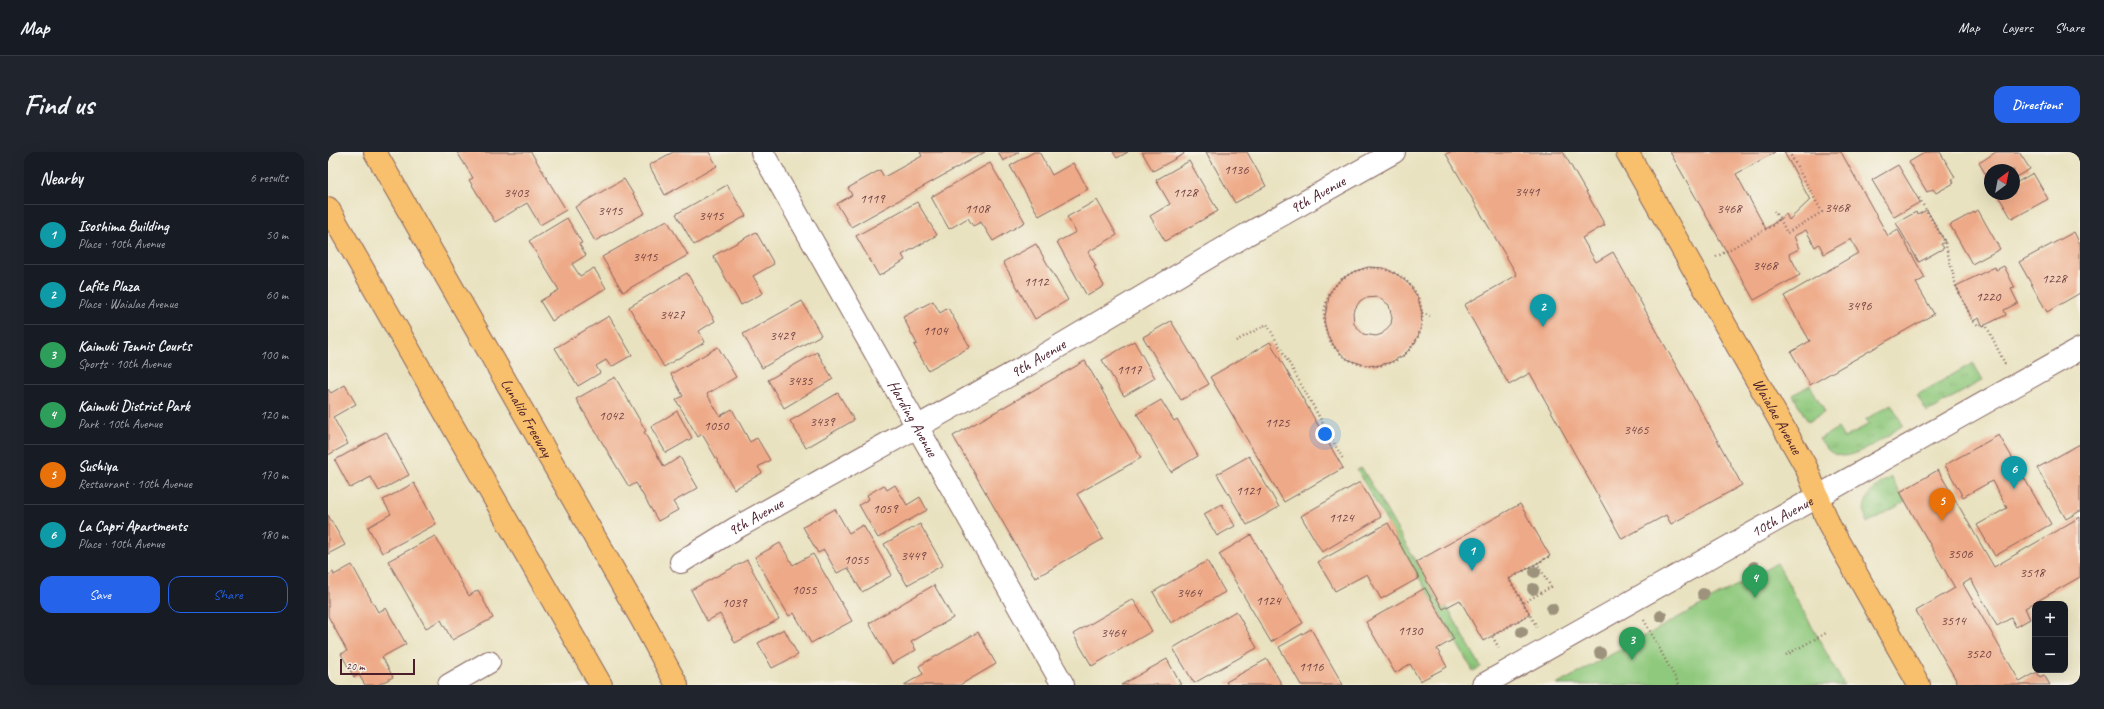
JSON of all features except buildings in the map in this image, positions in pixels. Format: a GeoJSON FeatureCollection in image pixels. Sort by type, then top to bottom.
{"type":"FeatureCollection","features":[{"type":"Feature","properties":{"kind":"main road","name":"Lunalilo Freeway"},"geometry":{"type":"LineString","coordinates":[[375,152],[642,620],[677,685]]}},
{"type":"Feature","properties":{"kind":"main road","name":"Waialae Avenue"},"geometry":{"type":"LineString","coordinates":[[1627,152],[1806,467],[1817,498],[1830,527],[1919,685]]}},
{"type":"Feature","properties":{"kind":"main road"},"geometry":{"type":"LineString","coordinates":[[328,208],[601,685]]}},
{"type":"Feature","properties":{"kind":"main road"},"geometry":{"type":"LineString","coordinates":[[642,620],[681,685]]}},
{"type":"Feature","properties":{"kind":"street","name":"Harding Avenue"},"geometry":{"type":"LineString","coordinates":[[762,152],[1063,685]]}},
{"type":"Feature","properties":{"kind":"street","name":"9th Avenue"},"geometry":{"type":"LineString","coordinates":[[681,562],[736,528],[1031,363],[1246,235],[1394,152]]}},
{"type":"Feature","properties":{"kind":"street","name":"10th Avenue"},"geometry":{"type":"LineString","coordinates":[[1483,685],[2080,349]]}},
{"type":"Feature","properties":{"kind":"street"},"geometry":{"type":"LineString","coordinates":[[449,685],[489,662]]}},
{"type":"Feature","properties":{"kind":"path"},"geometry":{"type":"LineString","coordinates":[[1774,210],[1787,233],[1822,212],[1789,152]]}},
{"type":"Feature","properties":{"kind":"path"},"geometry":{"type":"LineString","coordinates":[[1919,198],[1945,242],[1956,286],[1974,321],[1978,325],[1986,325],[2006,366]]}},
{"type":"Feature","properties":{"kind":"path"},"geometry":{"type":"LineString","coordinates":[[1716,257],[1766,229],[1780,219]]}},
{"type":"Feature","properties":{"kind":"path"},"geometry":{"type":"LineString","coordinates":[[1368,267],[1384,268],[1398,275],[1410,285],[1418,298],[1422,313],[1421,329],[1415,343],[1404,355],[1391,362],[1376,366],[1361,364],[1347,359],[1336,349],[1328,336],[1324,321],[1330,292],[1340,280],[1353,272],[1368,267]]}},
{"type":"Feature","properties":{"kind":"path"},"geometry":{"type":"LineString","coordinates":[[1422,313],[1430,316]]}},
{"type":"Feature","properties":{"kind":"path"},"geometry":{"type":"LineString","coordinates":[[1236,341],[1266,324],[1344,459]]}},
{"type":"Feature","properties":{"kind":"path"},"geometry":{"type":"LineString","coordinates":[[1540,633],[1509,579],[1550,556]]}},
{"type":"Feature","properties":{"kind":"path"},"geometry":{"type":"LineString","coordinates":[[1523,603],[1551,587],[1537,563]]}},
{"type":"Feature","properties":{"kind":"path"},"geometry":{"type":"LineString","coordinates":[[1502,654],[1492,636],[1530,614]]}},
{"type":"Feature","properties":{"kind":"path"},"geometry":{"type":"LineString","coordinates":[[1642,617],[1679,685]]}},
{"type":"Feature","properties":{"kind":"path"},"geometry":{"type":"LineString","coordinates":[[1786,655],[1826,633]]}},
{"type":"Feature","properties":{"kind":"green space"},"geometry":{"type":"Polygon","coordinates":[[[1973,363],[1983,380],[1927,412],[1917,395],[1973,363]]]}},
{"type":"Feature","properties":{"kind":"green space"},"geometry":{"type":"Polygon","coordinates":[[[1810,385],[1825,412],[1808,422],[1793,395],[1810,385]]]}},
{"type":"Feature","properties":{"kind":"green space"},"geometry":{"type":"Polygon","coordinates":[[[1891,404],[1903,425],[1862,451],[1844,456],[1837,455],[1829,451],[1819,439],[1838,428],[1844,438],[1869,424],[1866,419],[1891,404]]]}},
{"type":"Feature","properties":{"kind":"green space"},"geometry":{"type":"Polygon","coordinates":[[[1362,468],[1443,609],[1447,607],[1481,667],[1473,671],[1357,470],[1362,468]]]}},
{"type":"Feature","properties":{"kind":"green space"},"geometry":{"type":"Polygon","coordinates":[[[1891,477],[1905,502],[1867,523],[1864,508],[1869,495],[1878,485],[1891,477]]]}},
{"type":"Feature","properties":{"kind":"green space"},"geometry":{"type":"Polygon","coordinates":[[[1777,563],[1844,685],[1556,685],[1777,563]]]}},
{"type":"Feature","properties":{"kind":"place","name":"Lafite Plaza"},"geometry":{"type":"Point","coordinates":[1543,327]}},
{"type":"Feature","properties":{"kind":"place","name":"La Capri Apartments"},"geometry":{"type":"Point","coordinates":[2014,489]}},
{"type":"Feature","properties":{"kind":"place","name":"Sushiya"},"geometry":{"type":"Point","coordinates":[1942,521]}},
{"type":"Feature","properties":{"kind":"place","name":"Isoshima Building"},"geometry":{"type":"Point","coordinates":[1472,571]}},
{"type":"Feature","properties":{"kind":"place","name":"Kaimuki District Park"},"geometry":{"type":"Point","coordinates":[1755,598]}},
{"type":"Feature","properties":{"kind":"place","name":"Kaimuki Tennis Courts"},"geometry":{"type":"Point","coordinates":[1632,660]}}]}
